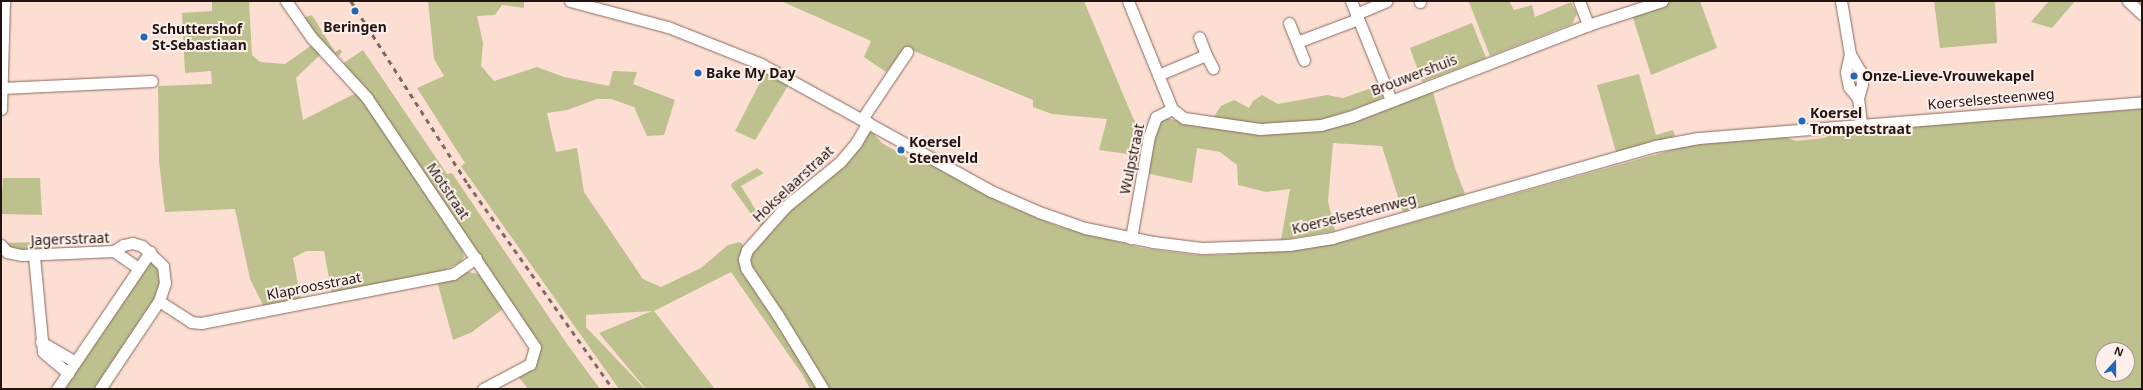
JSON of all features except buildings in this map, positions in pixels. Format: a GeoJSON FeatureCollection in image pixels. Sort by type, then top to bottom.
{"type":"FeatureCollection","features":[{"type":"Feature","properties":{"kind":"street"},"geometry":{"type":"LineString","coordinates":[[1,109],[4,1]]}},
{"type":"Feature","properties":{"kind":"street","name":"Motstraat"},"geometry":{"type":"LineString","coordinates":[[286,1],[311,36],[367,98],[535,347],[530,364],[483,389]]}},
{"type":"Feature","properties":{"kind":"street","name":"Koerselsesteenweg"},"geometry":{"type":"LineString","coordinates":[[570,1],[668,27],[718,45],[761,64],[1018,203],[1085,228],[1131,238],[1202,248],[1289,245],[1366,230],[1656,146],[1698,138],[2141,101]]}},
{"type":"Feature","properties":{"kind":"street"},"geometry":{"type":"LineString","coordinates":[[1128,1],[1172,109]]}},
{"type":"Feature","properties":{"kind":"street"},"geometry":{"type":"LineString","coordinates":[[1351,1],[1391,100]]}},
{"type":"Feature","properties":{"kind":"street"},"geometry":{"type":"LineString","coordinates":[[1298,42],[1357,16],[1386,1]]}},
{"type":"Feature","properties":{"kind":"street"},"geometry":{"type":"LineString","coordinates":[[1579,1],[1588,24]]}},
{"type":"Feature","properties":{"kind":"street","name":"Brouwershuis"},"geometry":{"type":"LineString","coordinates":[[1172,109],[1184,118],[1260,129],[1322,125],[1588,24],[1662,1]]}},
{"type":"Feature","properties":{"kind":"street"},"geometry":{"type":"LineString","coordinates":[[1841,1],[1850,54],[1860,70],[1862,84],[1858,98],[1861,124]]}},
{"type":"Feature","properties":{"kind":"street"},"geometry":{"type":"LineString","coordinates":[[2128,1],[2142,14]]}},
{"type":"Feature","properties":{"kind":"street"},"geometry":{"type":"LineString","coordinates":[[1289,23],[1298,42],[1304,60]]}},
{"type":"Feature","properties":{"kind":"street"},"geometry":{"type":"LineString","coordinates":[[1199,37],[1212,68]]}},
{"type":"Feature","properties":{"kind":"street"},"geometry":{"type":"LineString","coordinates":[[865,120],[907,52]]}},
{"type":"Feature","properties":{"kind":"street"},"geometry":{"type":"LineString","coordinates":[[1158,74],[1206,55]]}},
{"type":"Feature","properties":{"kind":"street"},"geometry":{"type":"LineString","coordinates":[[2,88],[152,81]]}},
{"type":"Feature","properties":{"kind":"street","name":"Wulpstraat"},"geometry":{"type":"LineString","coordinates":[[1131,238],[1149,136],[1156,117],[1172,109]]}},
{"type":"Feature","properties":{"kind":"street","name":"Hokselaarstraat"},"geometry":{"type":"LineString","coordinates":[[823,389],[777,314],[746,268],[744,258],[747,250],[786,207],[840,162],[856,143],[865,120]]}},
{"type":"Feature","properties":{"kind":"street"},"geometry":{"type":"LineString","coordinates":[[100,389],[159,301],[165,283],[163,266],[150,252],[132,243],[123,245],[114,250]]}},
{"type":"Feature","properties":{"kind":"street","name":"Jagersstraat"},"geometry":{"type":"LineString","coordinates":[[1,245],[13,254],[34,256],[114,250],[138,268]]}},
{"type":"Feature","properties":{"kind":"street"},"geometry":{"type":"LineString","coordinates":[[57,389],[150,252]]}},
{"type":"Feature","properties":{"kind":"street"},"geometry":{"type":"LineString","coordinates":[[34,256],[41,342],[44,355],[68,372]]}},
{"type":"Feature","properties":{"kind":"street","name":"Klaproosstraat"},"geometry":{"type":"LineString","coordinates":[[159,301],[191,322],[201,323],[453,274],[476,258]]}},
{"type":"Feature","properties":{"kind":"street"},"geometry":{"type":"LineString","coordinates":[[41,342],[74,362]]}},
{"type":"Feature","properties":{"kind":"green space"},"geometry":{"type":"Polygon","coordinates":[[[212,1],[249,1],[252,55],[260,62],[285,64],[312,45],[321,54],[296,78],[303,120],[358,92],[463,251],[464,257],[461,262],[445,270],[332,294],[324,251],[306,251],[293,258],[301,300],[264,307],[250,279],[235,209],[165,212],[159,162],[158,86],[212,84],[211,71],[185,73],[182,13],[212,11],[212,1]]]}},
{"type":"Feature","properties":{"kind":"green space"},"geometry":{"type":"Polygon","coordinates":[[[428,1],[524,1],[524,8],[502,5],[495,15],[477,16],[483,43],[481,66],[494,81],[537,67],[564,77],[609,86],[613,71],[637,72],[633,84],[675,100],[664,135],[647,136],[634,107],[611,99],[597,99],[567,110],[547,113],[556,152],[577,148],[584,192],[643,279],[661,287],[701,268],[728,245],[740,242],[745,247],[741,254],[820,389],[810,389],[802,374],[731,272],[654,311],[715,389],[646,389],[599,333],[652,311],[586,315],[586,327],[645,389],[619,389],[461,166],[465,163],[417,88],[444,76],[434,59],[428,1]]]}},
{"type":"Feature","properties":{"kind":"green space"},"geometry":{"type":"Polygon","coordinates":[[[781,1],[1084,1],[1133,118],[1146,137],[1143,156],[1099,150],[1107,119],[1052,114],[1033,107],[1033,100],[914,51],[904,49],[886,72],[864,57],[871,41],[781,1]]]}},
{"type":"Feature","properties":{"kind":"green space"},"geometry":{"type":"Polygon","coordinates":[[[1509,1],[1514,10],[1532,5],[1535,17],[1571,2],[1577,14],[1572,24],[1490,56],[1469,2],[1509,1]]]}},
{"type":"Feature","properties":{"kind":"green space"},"geometry":{"type":"Polygon","coordinates":[[[1673,1],[1700,1],[1717,48],[1651,75],[1632,15],[1673,1]]]}},
{"type":"Feature","properties":{"kind":"green space"},"geometry":{"type":"Polygon","coordinates":[[[1934,1],[1995,1],[1997,43],[1940,48],[1934,1]]]}},
{"type":"Feature","properties":{"kind":"green space"},"geometry":{"type":"Polygon","coordinates":[[[2049,1],[2075,1],[2052,28],[2031,22],[2049,1]]]}},
{"type":"Feature","properties":{"kind":"green space"},"geometry":{"type":"Polygon","coordinates":[[[312,15],[335,52],[340,49],[342,52],[339,56],[334,55],[313,33],[303,18],[312,15]]]}},
{"type":"Feature","properties":{"kind":"green space"},"geometry":{"type":"Polygon","coordinates":[[[1472,23],[1486,58],[1422,82],[1410,48],[1472,23]]]}},
{"type":"Feature","properties":{"kind":"green space"},"geometry":{"type":"Polygon","coordinates":[[[363,50],[447,174],[452,173],[567,344],[600,389],[528,389],[518,376],[533,366],[540,351],[538,342],[342,64],[363,50]]]}},
{"type":"Feature","properties":{"kind":"green space"},"geometry":{"type":"Polygon","coordinates":[[[766,71],[789,84],[755,140],[735,131],[766,71]]]}},
{"type":"Feature","properties":{"kind":"green space"},"geometry":{"type":"Polygon","coordinates":[[[1639,74],[1656,135],[1673,130],[1675,136],[1616,152],[1597,85],[1639,74]]]}},
{"type":"Feature","properties":{"kind":"green space"},"geometry":{"type":"Polygon","coordinates":[[[1380,85],[1385,94],[1379,100],[1330,118],[1293,124],[1258,126],[1213,118],[1221,106],[1234,100],[1249,108],[1253,101],[1262,95],[1278,104],[1327,95],[1343,98],[1380,85]]]}},
{"type":"Feature","properties":{"kind":"green space"},"geometry":{"type":"Polygon","coordinates":[[[1432,89],[1455,168],[1465,194],[1403,213],[1382,146],[1333,143],[1328,201],[1335,231],[1281,240],[1290,189],[1266,192],[1238,185],[1237,165],[1220,152],[1197,148],[1192,183],[1146,173],[1157,123],[1165,118],[1207,126],[1292,132],[1432,89]]]}},
{"type":"Feature","properties":{"kind":"green space"},"geometry":{"type":"Polygon","coordinates":[[[2142,109],[2142,389],[826,389],[749,267],[750,251],[869,129],[882,143],[908,158],[923,160],[1002,203],[1057,226],[1142,248],[1197,255],[1222,255],[1305,248],[1356,238],[1697,143],[1783,136],[1796,141],[1824,138],[1841,131],[2142,109]]]}},
{"type":"Feature","properties":{"kind":"green space"},"geometry":{"type":"Polygon","coordinates":[[[757,168],[764,173],[741,186],[765,225],[762,229],[731,186],[732,183],[757,168]]]}},
{"type":"Feature","properties":{"kind":"green space"},"geometry":{"type":"Polygon","coordinates":[[[3,178],[40,178],[42,215],[1,214],[3,178]]]}},
{"type":"Feature","properties":{"kind":"green space"},"geometry":{"type":"Polygon","coordinates":[[[43,242],[43,251],[16,252],[4,243],[43,242]]]}},
{"type":"Feature","properties":{"kind":"green space"},"geometry":{"type":"Polygon","coordinates":[[[152,262],[158,264],[162,289],[96,389],[62,389],[145,263],[152,262]]]}},
{"type":"Feature","properties":{"kind":"green space"},"geometry":{"type":"Polygon","coordinates":[[[467,272],[479,274],[503,309],[472,332],[453,340],[437,281],[454,279],[467,272]]]}},
{"type":"Feature","properties":{"kind":"railway"},"geometry":{"type":"LineString","coordinates":[[351,1],[468,184],[613,389]]}},
{"type":"Feature","properties":{"kind":"place","name":"Beringen"},"geometry":{"type":"Point","coordinates":[355,11]}},
{"type":"Feature","properties":{"kind":"place","name":"Schuttershof St-Sebastiaan"},"geometry":{"type":"Point","coordinates":[144,37]}},
{"type":"Feature","properties":{"kind":"place","name":"Bake My Day"},"geometry":{"type":"Point","coordinates":[698,73]}},
{"type":"Feature","properties":{"kind":"place","name":"Onze-Lieve-Vrouwekapel"},"geometry":{"type":"Point","coordinates":[1854,76]}},
{"type":"Feature","properties":{"kind":"place","name":"Koersel Trompetstraat"},"geometry":{"type":"Point","coordinates":[1802,121]}},
{"type":"Feature","properties":{"kind":"place","name":"Koersel Steenveld"},"geometry":{"type":"Point","coordinates":[901,150]}}]}
